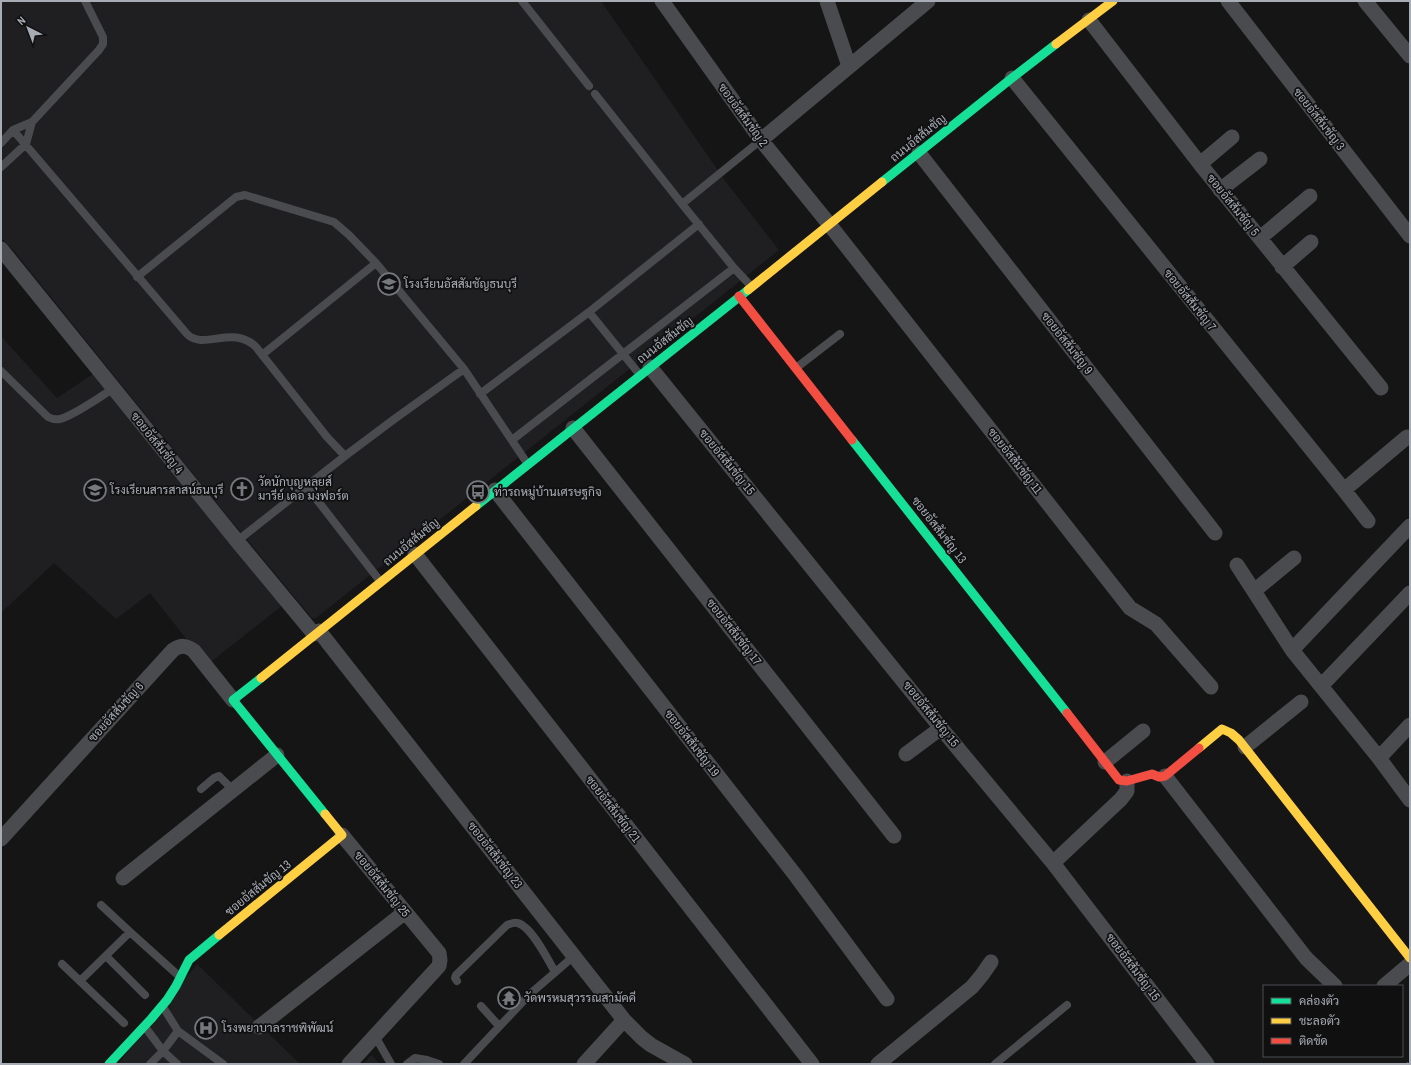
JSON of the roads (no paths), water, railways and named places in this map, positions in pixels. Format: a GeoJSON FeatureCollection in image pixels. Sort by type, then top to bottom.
{"type":"FeatureCollection","features":[{"type":"Feature","properties":{"kind":"street","name":"ซอยอัสสัมชัญ 2"},"geometry":{"type":"LineString","coordinates":[[662,1],[761,140],[829,224]]}},
{"type":"Feature","properties":{"kind":"street"},"geometry":{"type":"LineString","coordinates":[[827,1],[849,66]]}},
{"type":"Feature","properties":{"kind":"street"},"geometry":{"type":"LineString","coordinates":[[761,140],[928,1]]}},
{"type":"Feature","properties":{"kind":"street","name":"ถนนอัสสัมชัญ"},"geometry":{"type":"LineString","coordinates":[[233,700],[1012,78],[1112,1]]}},
{"type":"Feature","properties":{"kind":"street","name":"ซอยอัสสัมชัญ 3"},"geometry":{"type":"LineString","coordinates":[[1228,1],[1410,236]]}},
{"type":"Feature","properties":{"kind":"street"},"geometry":{"type":"LineString","coordinates":[[1364,1],[1410,56]]}},
{"type":"Feature","properties":{"kind":"street","name":"ซอยอัสสัมชัญ 5"},"geometry":{"type":"LineString","coordinates":[[1089,20],[1220,190],[1381,388]]}},
{"type":"Feature","properties":{"kind":"street","name":"ซอยอัสสัมชัญ 7"},"geometry":{"type":"LineString","coordinates":[[1012,78],[1344,490],[1368,522]]}},
{"type":"Feature","properties":{"kind":"street"},"geometry":{"type":"LineString","coordinates":[[1200,164],[1232,137]]}},
{"type":"Feature","properties":{"kind":"street","name":"ซอยอัสสัมชัญ 9"},"geometry":{"type":"LineString","coordinates":[[919,153],[1215,533]]}},
{"type":"Feature","properties":{"kind":"street"},"geometry":{"type":"LineString","coordinates":[[1220,190],[1260,159]]}},
{"type":"Feature","properties":{"kind":"street"},"geometry":{"type":"LineString","coordinates":[[1260,238],[1310,196]]}},
{"type":"Feature","properties":{"kind":"street","name":"ซอยอัสสัมชัญ 11"},"geometry":{"type":"LineString","coordinates":[[829,224],[1130,608],[1156,624],[1211,687]]}},
{"type":"Feature","properties":{"kind":"street"},"geometry":{"type":"LineString","coordinates":[[1282,267],[1311,242]]}},
{"type":"Feature","properties":{"kind":"street","name":"ซอยอัสสัมชัญ 4"},"geometry":{"type":"LineString","coordinates":[[1,249],[237,541],[317,633]]}},
{"type":"Feature","properties":{"kind":"street","name":"ซอยอัสสัมชัญ 13"},"geometry":{"type":"LineString","coordinates":[[739,296],[1105,762],[1123,780]]}},
{"type":"Feature","properties":{"kind":"street","name":"ซอยอัสสัมชัญ 15"},"geometry":{"type":"LineString","coordinates":[[645,371],[1053,862],[1207,1064]]}},
{"type":"Feature","properties":{"kind":"street","name":"ซอยอัสสัมชัญ 17"},"geometry":{"type":"LineString","coordinates":[[573,428],[894,836]]}},
{"type":"Feature","properties":{"kind":"street"},"geometry":{"type":"LineString","coordinates":[[1344,490],[1406,437]]}},
{"type":"Feature","properties":{"kind":"street","name":"ซอยอัสสัมชัญ 19"},"geometry":{"type":"LineString","coordinates":[[495,490],[796,876],[887,999]]}},
{"type":"Feature","properties":{"kind":"street"},"geometry":{"type":"LineString","coordinates":[[1292,650],[1410,526]]}},
{"type":"Feature","properties":{"kind":"street","name":"ซอยอัสสัมชัญ 21"},"geometry":{"type":"LineString","coordinates":[[415,554],[812,1064]]}},
{"type":"Feature","properties":{"kind":"street"},"geometry":{"type":"LineString","coordinates":[[1254,591],[1294,558]]}},
{"type":"Feature","properties":{"kind":"street"},"geometry":{"type":"LineString","coordinates":[[1237,565],[1292,650],[1322,685],[1410,800]]}},
{"type":"Feature","properties":{"kind":"street"},"geometry":{"type":"LineString","coordinates":[[1322,685],[1410,593]]}},
{"type":"Feature","properties":{"kind":"street","name":"ซอยอัสสัมชัญ 23"},"geometry":{"type":"LineString","coordinates":[[317,633],[624,1020],[642,1038],[685,1064]]}},
{"type":"Feature","properties":{"kind":"street","name":"ซอยอัสสัมชัญ 6"},"geometry":{"type":"LineString","coordinates":[[1,839],[173,650],[180,646],[187,646],[194,651],[233,700]]}},
{"type":"Feature","properties":{"kind":"street","name":"ซอยอัสสัมชัญ 25"},"geometry":{"type":"LineString","coordinates":[[233,700],[439,953],[439,966],[349,1064]]}},
{"type":"Feature","properties":{"kind":"street"},"geometry":{"type":"LineString","coordinates":[[1245,747],[1301,702]]}},
{"type":"Feature","properties":{"kind":"street"},"geometry":{"type":"LineString","coordinates":[[1379,758],[1410,725]]}},
{"type":"Feature","properties":{"kind":"street"},"geometry":{"type":"LineString","coordinates":[[906,754],[941,728]]}},
{"type":"Feature","properties":{"kind":"street"},"geometry":{"type":"LineString","coordinates":[[1053,862],[1121,799],[1126,791],[1123,780],[1152,774],[1159,777],[1165,776],[1222,729],[1228,730],[1234,734],[1245,747],[1410,958]]}},
{"type":"Feature","properties":{"kind":"street"},"geometry":{"type":"LineString","coordinates":[[1105,762],[1143,731]]}},
{"type":"Feature","properties":{"kind":"street"},"geometry":{"type":"LineString","coordinates":[[123,878],[277,755]]}},
{"type":"Feature","properties":{"kind":"street"},"geometry":{"type":"LineString","coordinates":[[1165,776],[1306,958],[1334,985]]}},
{"type":"Feature","properties":{"kind":"street","name":"ซอยอัสสัมชัญ 13"},"geometry":{"type":"LineString","coordinates":[[180,977],[189,960],[342,835]]}},
{"type":"Feature","properties":{"kind":"street"},"geometry":{"type":"LineString","coordinates":[[260,1027],[405,912]]}},
{"type":"Feature","properties":{"kind":"street"},"geometry":{"type":"LineString","coordinates":[[878,1064],[972,987],[991,962]]}},
{"type":"Feature","properties":{"kind":"street"},"geometry":{"type":"LineString","coordinates":[[1385,985],[1410,964]]}},
{"type":"Feature","properties":{"kind":"street"},"geometry":{"type":"LineString","coordinates":[[109,1064],[161,1006],[174,989],[180,977]]}},
{"type":"Feature","properties":{"kind":"street"},"geometry":{"type":"LineString","coordinates":[[584,1064],[624,1020]]}},
{"type":"Feature","properties":{"kind":"lane"},"geometry":{"type":"LineString","coordinates":[[1,143],[13,130],[32,122],[84,67],[103,44],[103,37],[85,1]]}},
{"type":"Feature","properties":{"kind":"lane"},"geometry":{"type":"LineString","coordinates":[[522,1],[590,86]]}},
{"type":"Feature","properties":{"kind":"lane"},"geometry":{"type":"LineString","coordinates":[[595,94],[682,204],[751,287]]}},
{"type":"Feature","properties":{"kind":"lane"},"geometry":{"type":"LineString","coordinates":[[1,167],[26,144],[32,122]]}},
{"type":"Feature","properties":{"kind":"lane"},"geometry":{"type":"LineString","coordinates":[[13,130],[137,277],[192,339],[199,340],[232,337],[244,339],[252,344],[345,456]]}},
{"type":"Feature","properties":{"kind":"lane"},"geometry":{"type":"LineString","coordinates":[[682,204],[761,140]]}},
{"type":"Feature","properties":{"kind":"lane"},"geometry":{"type":"LineString","coordinates":[[137,277],[236,197],[244,195],[334,222],[376,263],[464,369],[528,464]]}},
{"type":"Feature","properties":{"kind":"lane"},"geometry":{"type":"LineString","coordinates":[[480,394],[589,312],[699,224]]}},
{"type":"Feature","properties":{"kind":"lane"},"geometry":{"type":"LineString","coordinates":[[262,355],[376,263]]}},
{"type":"Feature","properties":{"kind":"lane"},"geometry":{"type":"LineString","coordinates":[[512,440],[734,268]]}},
{"type":"Feature","properties":{"kind":"lane"},"geometry":{"type":"LineString","coordinates":[[589,312],[623,353],[645,371]]}},
{"type":"Feature","properties":{"kind":"lane"},"geometry":{"type":"LineString","coordinates":[[796,368],[840,334]]}},
{"type":"Feature","properties":{"kind":"lane"},"geometry":{"type":"LineString","coordinates":[[237,541],[345,456],[464,369]]}},
{"type":"Feature","properties":{"kind":"lane"},"geometry":{"type":"LineString","coordinates":[[1,371],[48,417],[54,420],[71,414],[113,389]]}},
{"type":"Feature","properties":{"kind":"lane"},"geometry":{"type":"LineString","coordinates":[[307,487],[381,582]]}},
{"type":"Feature","properties":{"kind":"lane"},"geometry":{"type":"LineString","coordinates":[[201,789],[214,778],[219,776],[223,778],[233,790]]}},
{"type":"Feature","properties":{"kind":"lane"},"geometry":{"type":"LineString","coordinates":[[102,905],[180,977]]}},
{"type":"Feature","properties":{"kind":"lane"},"geometry":{"type":"LineString","coordinates":[[457,981],[455,978],[456,975],[468,962],[507,925],[516,922],[530,932],[555,972]]}},
{"type":"Feature","properties":{"kind":"lane"},"geometry":{"type":"LineString","coordinates":[[81,980],[130,932]]}},
{"type":"Feature","properties":{"kind":"lane"},"geometry":{"type":"LineString","coordinates":[[106,956],[145,995]]}},
{"type":"Feature","properties":{"kind":"lane"},"geometry":{"type":"LineString","coordinates":[[467,1063],[499,1026],[530,994],[574,956]]}},
{"type":"Feature","properties":{"kind":"lane"},"geometry":{"type":"LineString","coordinates":[[62,964],[81,980],[124,1023]]}},
{"type":"Feature","properties":{"kind":"lane"},"geometry":{"type":"LineString","coordinates":[[995,1064],[1067,1005]]}},
{"type":"Feature","properties":{"kind":"lane"},"geometry":{"type":"LineString","coordinates":[[161,1006],[178,1031],[223,1064]]}},
{"type":"Feature","properties":{"kind":"lane"},"geometry":{"type":"LineString","coordinates":[[481,1006],[499,1026]]}},
{"type":"Feature","properties":{"kind":"lane"},"geometry":{"type":"LineString","coordinates":[[144,1026],[163,1051],[177,1064]]}},
{"type":"Feature","properties":{"kind":"lane"},"geometry":{"type":"LineString","coordinates":[[150,1064],[163,1051],[178,1031]]}},
{"type":"Feature","properties":{"kind":"lane"},"geometry":{"type":"LineString","coordinates":[[375,1036],[392,1064]]}},
{"type":"Feature","properties":{"kind":"lane"},"geometry":{"type":"LineString","coordinates":[[407,1064],[415,1058],[439,1064]]}},
{"type":"Feature","properties":{"kind":"place","name":"โรงเรียนอัสสัมชัญธนบุรี"},"geometry":{"type":"Point","coordinates":[389,284]}},
{"type":"Feature","properties":{"kind":"place","name":"วัดนักบุญหลุยส์ มารีย์ เดอ มงฟอร์ต"},"geometry":{"type":"Point","coordinates":[242,489]}},
{"type":"Feature","properties":{"kind":"place","name":"โรงเรียนสารสาสน์ธนบุรี"},"geometry":{"type":"Point","coordinates":[95,490]}},
{"type":"Feature","properties":{"kind":"place","name":"ท่ารถหมู่บ้านเศรษฐกิจ"},"geometry":{"type":"Point","coordinates":[478,492]}},
{"type":"Feature","properties":{"kind":"place","name":"วัดพรหมสุวรรณสามัคคี"},"geometry":{"type":"Point","coordinates":[509,998]}},
{"type":"Feature","properties":{"kind":"place","name":"โรงพยาบาลราชพิพัฒน์"},"geometry":{"type":"Point","coordinates":[206,1028]}}]}
